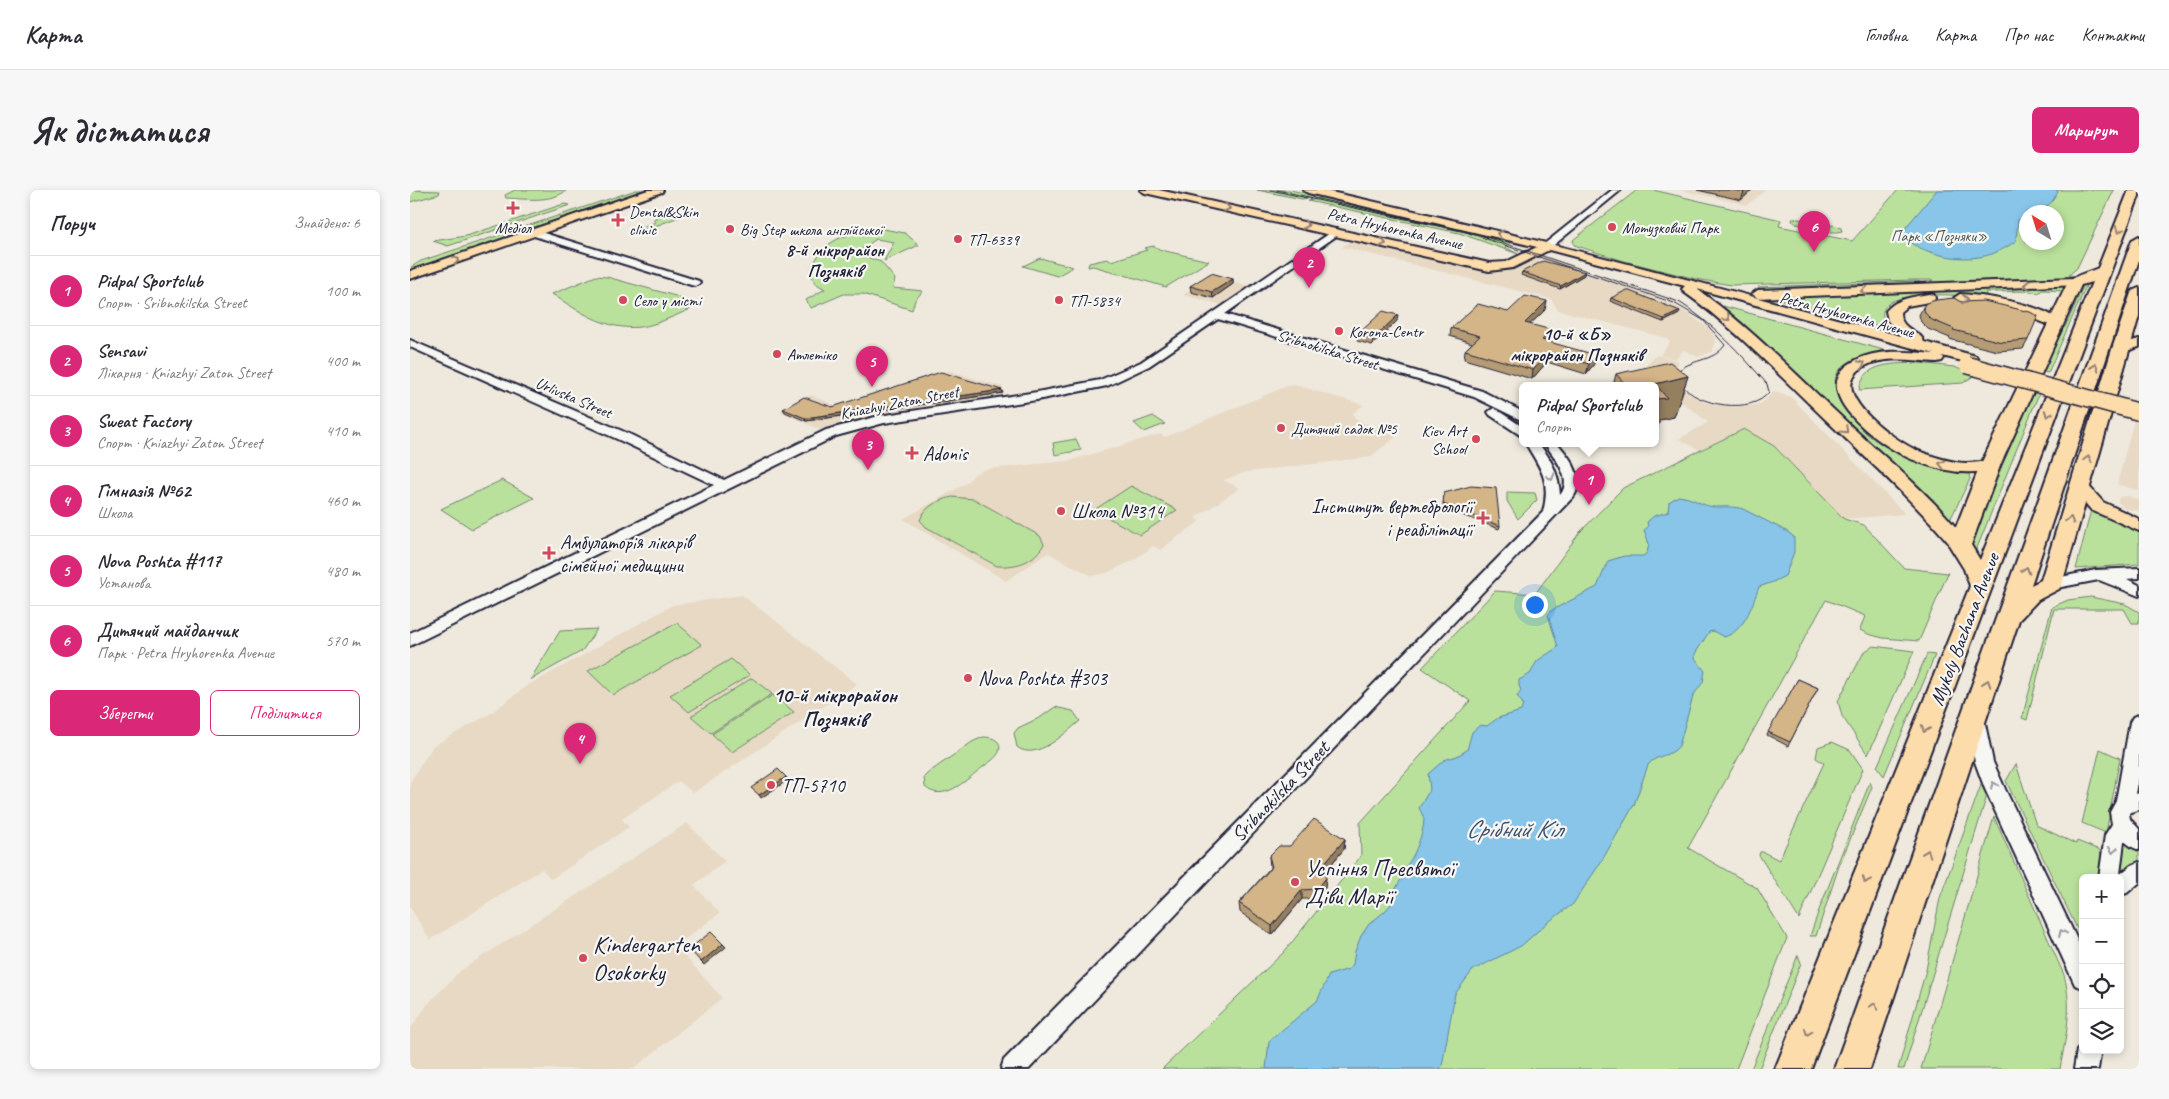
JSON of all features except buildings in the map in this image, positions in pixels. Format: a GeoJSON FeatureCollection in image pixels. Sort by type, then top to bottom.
{"type":"FeatureCollection","features":[{"type":"Feature","properties":{"kind":"highway","name":"Mykoly Bazhana Avenue"},"geometry":{"type":"LineString","coordinates":[[1793,1069],[2135,190]]}},
{"type":"Feature","properties":{"kind":"highway","name":"Mykoly Bazhana Avenue"},"geometry":{"type":"LineString","coordinates":[[1859,1062],[2010,616],[2133,281],[2139,240]]}},
{"type":"Feature","properties":{"kind":"highway"},"geometry":{"type":"LineString","coordinates":[[1981,586],[1975,569],[1960,545],[1990,466],[2075,282],[2092,277],[2104,270]]}},
{"type":"Feature","properties":{"kind":"highway"},"geometry":{"type":"LineString","coordinates":[[2010,616],[2030,595],[2051,584],[2120,349],[2139,293]]}},
{"type":"Feature","properties":{"kind":"main road"},"geometry":{"type":"LineString","coordinates":[[410,265],[630,190]]}},
{"type":"Feature","properties":{"kind":"main road"},"geometry":{"type":"LineString","coordinates":[[410,275],[429,271],[658,190]]}},
{"type":"Feature","properties":{"kind":"main road","name":"Petra Hryhorenka Avenue"},"geometry":{"type":"LineString","coordinates":[[1145,190],[1489,267],[1509,265],[1546,247]]}},
{"type":"Feature","properties":{"kind":"main road","name":"Petra Hryhorenka Avenue"},"geometry":{"type":"LineString","coordinates":[[1308,190],[1466,225],[1546,247],[1565,255],[1938,353],[2139,412]]}},
{"type":"Feature","properties":{"kind":"main road"},"geometry":{"type":"LineString","coordinates":[[410,265],[429,271]]}},
{"type":"Feature","properties":{"kind":"main road"},"geometry":{"type":"LineString","coordinates":[[1695,288],[1778,294],[2075,282]]}},
{"type":"Feature","properties":{"kind":"main road"},"geometry":{"type":"LineString","coordinates":[[1695,288],[1764,351],[1909,490],[1960,545]]}},
{"type":"Feature","properties":{"kind":"main road"},"geometry":{"type":"LineString","coordinates":[[1938,353],[1905,333],[1895,323],[1892,317],[1897,307],[1914,300],[1928,298],[1982,300],[2013,305],[2055,323]]}},
{"type":"Feature","properties":{"kind":"main road"},"geometry":{"type":"LineString","coordinates":[[2120,349],[2139,343]]}},
{"type":"Feature","properties":{"kind":"main road"},"geometry":{"type":"LineString","coordinates":[[1938,353],[1882,358],[1859,364],[1846,378],[1843,386],[1845,396],[1871,428],[1898,447],[1944,464],[1976,469],[1990,466]]}},
{"type":"Feature","properties":{"kind":"main road","name":"Petra Hryhorenka Avenue"},"geometry":{"type":"LineString","coordinates":[[1969,362],[2139,405]]}},
{"type":"Feature","properties":{"kind":"main road"},"geometry":{"type":"LineString","coordinates":[[2080,488],[2097,506],[2139,526]]}},
{"type":"Feature","properties":{"kind":"street"},"geometry":{"type":"LineString","coordinates":[[1546,247],[1617,190]]}},
{"type":"Feature","properties":{"kind":"street","name":"Kniazhyi Zaton Street"},"geometry":{"type":"LineString","coordinates":[[410,640],[822,437],[851,426],[882,419],[1037,396],[1103,383],[1145,364],[1336,232]]}},
{"type":"Feature","properties":{"kind":"street"},"geometry":{"type":"LineString","coordinates":[[534,233],[695,283]]}},
{"type":"Feature","properties":{"kind":"street","name":"Sribnokilska Street"},"geometry":{"type":"LineString","coordinates":[[1217,315],[1486,397],[1519,415]]}},
{"type":"Feature","properties":{"kind":"street","name":"Urlivska Street"},"geometry":{"type":"LineString","coordinates":[[410,344],[622,436],[724,485]]}},
{"type":"Feature","properties":{"kind":"street","name":"Sribnokilska Street"},"geometry":{"type":"LineString","coordinates":[[1439,383],[1466,394],[1519,430]]}},
{"type":"Feature","properties":{"kind":"street"},"geometry":{"type":"LineString","coordinates":[[1534,447],[1553,480],[1554,498],[1549,515]]}},
{"type":"Feature","properties":{"kind":"street","name":"Sribnokilska Street"},"geometry":{"type":"LineString","coordinates":[[1013,1069],[1569,493],[1572,481],[1565,464],[1553,447]]}},
{"type":"Feature","properties":{"kind":"street"},"geometry":{"type":"LineString","coordinates":[[2051,584],[2096,575],[2139,573]]}},
{"type":"Feature","properties":{"kind":"street"},"geometry":{"type":"LineString","coordinates":[[2096,575],[2119,581],[2139,591]]}},
{"type":"Feature","properties":{"kind":"street"},"geometry":{"type":"LineString","coordinates":[[1974,719],[1984,762],[1995,789],[2079,968]]}},
{"type":"Feature","properties":{"kind":"street"},"geometry":{"type":"LineString","coordinates":[[2139,722],[2132,802],[2120,808],[2119,816],[2122,825],[2139,841]]}},
{"type":"Feature","properties":{"kind":"street"},"geometry":{"type":"LineString","coordinates":[[2110,874],[2115,836],[2122,825]]}},
{"type":"Feature","properties":{"kind":"street"},"geometry":{"type":"LineString","coordinates":[[2124,883],[2139,872]]}},
{"type":"Feature","properties":{"kind":"street"},"geometry":{"type":"LineString","coordinates":[[2086,1069],[2088,1054]]}},
{"type":"Feature","properties":{"kind":"shaded area"},"geometry":{"type":"Polygon","coordinates":[[[1680,190],[1766,190],[1747,205],[1680,190]]]}},
{"type":"Feature","properties":{"kind":"shaded area"},"geometry":{"type":"Polygon","coordinates":[[[1349,242],[1491,273],[1497,268],[1536,255],[1677,306],[1710,329],[1716,342],[1712,352],[1698,357],[1684,350],[1675,359],[1660,355],[1670,342],[1666,338],[1558,310],[1551,299],[1342,247],[1349,242]]]}},
{"type":"Feature","properties":{"kind":"shaded area"},"geometry":{"type":"Polygon","coordinates":[[[1210,276],[1249,286],[1222,305],[1183,295],[1210,276]]]}},
{"type":"Feature","properties":{"kind":"shaded area"},"geometry":{"type":"Polygon","coordinates":[[[1657,355],[1679,361],[1673,378],[1687,393],[1707,403],[1736,407],[1761,404],[1774,392],[1791,397],[1905,514],[1844,519],[1775,447],[1744,429],[1699,450],[1679,439],[1708,422],[1659,385],[1659,382],[1655,382],[1640,371],[1657,355]]]}},
{"type":"Feature","properties":{"kind":"shaded area"},"geometry":{"type":"Polygon","coordinates":[[[950,371],[1003,387],[1001,400],[825,432],[781,412],[811,395],[837,406],[941,372],[950,371]]]}},
{"type":"Feature","properties":{"kind":"shaded area","name":"Школа №314"},"geometry":{"type":"Polygon","coordinates":[[[1292,384],[1364,405],[1353,413],[1355,419],[1396,437],[1370,457],[1247,472],[1223,480],[1240,488],[1195,518],[1200,521],[1160,550],[1153,546],[1134,560],[1107,573],[1092,576],[1048,553],[1006,581],[903,519],[965,484],[976,473],[987,469],[1069,461],[1160,434],[1165,437],[1292,384]]]}},
{"type":"Feature","properties":{"kind":"shaded area"},"geometry":{"type":"Polygon","coordinates":[[[2135,417],[2139,418],[2139,491],[2117,484],[2135,417]]]}},
{"type":"Feature","properties":{"kind":"shaded area"},"geometry":{"type":"Polygon","coordinates":[[[2128,496],[2139,500],[2139,511],[2124,508],[2118,502],[2119,497],[2128,496]]]}},
{"type":"Feature","properties":{"kind":"shaded area"},"geometry":{"type":"Polygon","coordinates":[[[742,595],[857,684],[693,793],[679,781],[622,819],[629,827],[551,879],[542,869],[430,940],[410,907],[410,782],[433,746],[491,713],[527,686],[673,605],[742,595]]]}},
{"type":"Feature","properties":{"kind":"shaded area","name":"Kindergarten Osokorky"},"geometry":{"type":"Polygon","coordinates":[[[687,823],[725,861],[694,885],[720,913],[676,946],[722,998],[633,1069],[410,1069],[410,1029],[428,1004],[460,971],[687,823]]]}},
{"type":"Feature","properties":{"kind":"green space"},"geometry":{"type":"Polygon","coordinates":[[[410,190],[440,191],[439,194],[410,202],[410,190]]]}},
{"type":"Feature","properties":{"kind":"green space"},"geometry":{"type":"Polygon","coordinates":[[[515,190],[567,190],[546,199],[506,198],[505,195],[515,190]]]}},
{"type":"Feature","properties":{"kind":"green space"},"geometry":{"type":"Polygon","coordinates":[[[636,190],[649,190],[421,268],[411,267],[421,261],[636,190]]]}},
{"type":"Feature","properties":{"kind":"green space"},"geometry":{"type":"Polygon","coordinates":[[[1257,190],[1290,190],[1319,196],[1302,199],[1257,190]]]}},
{"type":"Feature","properties":{"kind":"green space","name":"Парк «Позняки»"},"geometry":{"type":"Polygon","coordinates":[[[1637,190],[1653,190],[1781,220],[1779,226],[1852,241],[1898,190],[2114,190],[2077,268],[2069,275],[2077,276],[2052,279],[1934,284],[1930,281],[1933,280],[1915,280],[1731,285],[1696,279],[1624,261],[1574,245],[1573,240],[1637,190]]]}},
{"type":"Feature","properties":{"kind":"green space"},"geometry":{"type":"Polygon","coordinates":[[[1324,197],[1453,224],[1511,243],[1505,247],[1518,254],[1459,233],[1308,201],[1324,197]]]}},
{"type":"Feature","properties":{"kind":"green space"},"geometry":{"type":"Polygon","coordinates":[[[564,204],[570,205],[448,246],[433,241],[466,236],[564,204]]]}},
{"type":"Feature","properties":{"kind":"green space"},"geometry":{"type":"Polygon","coordinates":[[[674,212],[684,215],[645,230],[639,228],[656,222],[653,220],[655,218],[674,212]]]}},
{"type":"Feature","properties":{"kind":"green space"},"geometry":{"type":"Polygon","coordinates":[[[1793,218],[1836,226],[1841,228],[1842,231],[1816,230],[1792,221],[1793,218]]]}},
{"type":"Feature","properties":{"kind":"green space"},"geometry":{"type":"Polygon","coordinates":[[[878,228],[905,233],[919,245],[884,261],[894,242],[876,239],[861,250],[867,257],[881,262],[895,279],[893,288],[923,291],[915,300],[912,310],[863,294],[844,294],[811,308],[806,300],[825,289],[815,283],[810,272],[815,260],[822,251],[837,239],[878,228]]]}},
{"type":"Feature","properties":{"kind":"green space"},"geometry":{"type":"Polygon","coordinates":[[[1154,246],[1161,250],[1209,261],[1166,287],[1093,266],[1088,267],[1089,263],[1107,259],[1111,261],[1154,246]]]}},
{"type":"Feature","properties":{"kind":"green space"},"geometry":{"type":"Polygon","coordinates":[[[1040,258],[1073,267],[1057,276],[1023,266],[1040,258]]]}},
{"type":"Feature","properties":{"kind":"green space"},"geometry":{"type":"Polygon","coordinates":[[[596,276],[607,277],[679,297],[691,309],[666,320],[640,327],[616,326],[593,318],[552,294],[596,276]]]}},
{"type":"Feature","properties":{"kind":"green space"},"geometry":{"type":"Polygon","coordinates":[[[1917,281],[1926,284],[1760,290],[1758,287],[1917,281]]]}},
{"type":"Feature","properties":{"kind":"green space"},"geometry":{"type":"Polygon","coordinates":[[[2084,284],[2087,284],[2048,373],[2040,371],[2060,328],[2065,327],[2084,284]]]}},
{"type":"Feature","properties":{"kind":"green space"},"geometry":{"type":"Polygon","coordinates":[[[2067,286],[2065,291],[2042,290],[2039,293],[2026,291],[1985,292],[1988,296],[1999,298],[1918,295],[1901,298],[1889,303],[1883,311],[1883,318],[1890,329],[1775,298],[2067,286]]]}},
{"type":"Feature","properties":{"kind":"green space"},"geometry":{"type":"Polygon","coordinates":[[[1757,298],[1898,333],[1900,336],[1757,298]]]}},
{"type":"Feature","properties":{"kind":"green space"},"geometry":{"type":"Polygon","coordinates":[[[1723,306],[1891,352],[1864,356],[1843,366],[1837,374],[1835,383],[1838,395],[1846,410],[1855,421],[1865,432],[1882,444],[1917,461],[1938,468],[1969,474],[1970,479],[1951,518],[1948,518],[1802,378],[1723,306]]]}},
{"type":"Feature","properties":{"kind":"green space"},"geometry":{"type":"Polygon","coordinates":[[[1919,363],[1954,367],[1975,375],[1963,383],[1859,390],[1867,374],[1874,369],[1891,364],[1919,363]]]}},
{"type":"Feature","properties":{"kind":"green space"},"geometry":{"type":"Polygon","coordinates":[[[2032,389],[2040,391],[1975,553],[1970,541],[1979,509],[2032,389]]]}},
{"type":"Feature","properties":{"kind":"green space"},"geometry":{"type":"Polygon","coordinates":[[[1153,416],[1165,424],[1144,432],[1134,423],[1153,416]]]}},
{"type":"Feature","properties":{"kind":"green space"},"geometry":{"type":"Polygon","coordinates":[[[1744,429],[1774,446],[1844,519],[1864,525],[1904,568],[1948,573],[1919,641],[1883,638],[1868,634],[1860,630],[1865,616],[1826,600],[1688,848],[1757,888],[1787,938],[1736,1069],[1162,1069],[1284,952],[1361,856],[1360,823],[1470,701],[1422,668],[1495,591],[1535,594],[1580,532],[1623,488],[1744,429]]]}},
{"type":"Feature","properties":{"kind":"green space"},"geometry":{"type":"Polygon","coordinates":[[[1076,439],[1081,450],[1055,455],[1053,443],[1076,439]]]}},
{"type":"Feature","properties":{"kind":"green space"},"geometry":{"type":"Polygon","coordinates":[[[502,480],[534,498],[472,529],[441,509],[502,480]]]}},
{"type":"Feature","properties":{"kind":"green space"},"geometry":{"type":"Polygon","coordinates":[[[1131,486],[1177,510],[1140,535],[1094,510],[1131,486]]]}},
{"type":"Feature","properties":{"kind":"green space"},"geometry":{"type":"Polygon","coordinates":[[[1507,492],[1535,493],[1537,500],[1518,519],[1507,501],[1507,492]]]}},
{"type":"Feature","properties":{"kind":"green space"},"geometry":{"type":"Polygon","coordinates":[[[952,497],[974,499],[1040,536],[1044,544],[1035,555],[1025,562],[1012,566],[997,566],[926,527],[920,520],[929,507],[952,497]]]}},
{"type":"Feature","properties":{"kind":"green space"},"geometry":{"type":"Polygon","coordinates":[[[2091,510],[2139,532],[2139,564],[2076,569],[2091,510]]]}},
{"type":"Feature","properties":{"kind":"green space"},"geometry":{"type":"Polygon","coordinates":[[[2091,597],[2125,604],[2139,612],[2139,623],[2132,623],[2124,609],[2054,609],[2027,720],[2022,718],[2052,607],[2068,600],[2091,597]]]}},
{"type":"Feature","properties":{"kind":"green space"},"geometry":{"type":"Polygon","coordinates":[[[677,623],[702,645],[613,695],[588,671],[677,623]]]}},
{"type":"Feature","properties":{"kind":"green space"},"geometry":{"type":"Polygon","coordinates":[[[597,629],[582,651],[530,680],[560,631],[597,629]]]}},
{"type":"Feature","properties":{"kind":"green space"},"geometry":{"type":"Polygon","coordinates":[[[1873,646],[1914,651],[1868,755],[1842,716],[1838,701],[1864,652],[1873,646]]]}},
{"type":"Feature","properties":{"kind":"green space"},"geometry":{"type":"Polygon","coordinates":[[[1927,654],[1935,655],[1884,776],[1877,767],[1927,654]]]}},
{"type":"Feature","properties":{"kind":"green space"},"geometry":{"type":"Polygon","coordinates":[[[731,659],[750,675],[689,712],[670,695],[731,659]]]}},
{"type":"Feature","properties":{"kind":"green space"},"geometry":{"type":"Polygon","coordinates":[[[752,678],[772,694],[711,733],[691,716],[752,678]]]}},
{"type":"Feature","properties":{"kind":"green space"},"geometry":{"type":"Polygon","coordinates":[[[773,695],[794,712],[732,752],[712,734],[773,695]]]}},
{"type":"Feature","properties":{"kind":"green space"},"geometry":{"type":"Polygon","coordinates":[[[1055,707],[1073,711],[1080,721],[1041,749],[1025,751],[1017,747],[1014,733],[1018,728],[1041,717],[1055,707]]]}},
{"type":"Feature","properties":{"kind":"green space"},"geometry":{"type":"Polygon","coordinates":[[[983,737],[998,742],[1000,748],[998,755],[954,789],[939,793],[925,787],[924,777],[928,773],[972,742],[983,737]]]}},
{"type":"Feature","properties":{"kind":"green space"},"geometry":{"type":"Polygon","coordinates":[[[1832,742],[1850,750],[1863,769],[1799,919],[1759,855],[1760,852],[1763,852],[1779,860],[1824,763],[1816,758],[1818,747],[1832,742]]]}},
{"type":"Feature","properties":{"kind":"green space"},"geometry":{"type":"Polygon","coordinates":[[[2100,749],[2120,758],[2106,833],[2082,823],[2100,749]]]}},
{"type":"Feature","properties":{"kind":"green space"},"geometry":{"type":"Polygon","coordinates":[[[2016,764],[2036,825],[2076,844],[2077,841],[2104,852],[2100,874],[2079,874],[2079,933],[2006,781],[2016,764]]]}},
{"type":"Feature","properties":{"kind":"green space"},"geometry":{"type":"Polygon","coordinates":[[[1870,782],[1872,787],[1839,866],[1816,936],[1810,936],[1819,910],[1870,782]]]}},
{"type":"Feature","properties":{"kind":"green space"},"geometry":{"type":"Polygon","coordinates":[[[1981,785],[1987,795],[1904,1069],[1898,1069],[1926,970],[1940,898],[1981,785]]]}},
{"type":"Feature","properties":{"kind":"green space"},"geometry":{"type":"Polygon","coordinates":[[[1994,817],[2064,975],[2067,987],[2068,1011],[2060,1069],[1921,1069],[1994,817]]]}},
{"type":"Feature","properties":{"kind":"green space"},"geometry":{"type":"Polygon","coordinates":[[[2124,836],[2139,848],[2139,863],[2118,874],[2124,836]]]}},
{"type":"Feature","properties":{"kind":"green space"},"geometry":{"type":"Polygon","coordinates":[[[1798,955],[1801,963],[1759,1069],[1751,1069],[1798,955]]]}},
{"type":"Feature","properties":{"kind":"water"},"geometry":{"type":"Polygon","coordinates":[[[1937,190],[2057,190],[2058,192],[2048,205],[2019,205],[2016,241],[2001,250],[1981,257],[1959,258],[1936,254],[1915,246],[1906,240],[1904,234],[1906,227],[1937,190]]]}},
{"type":"Feature","properties":{"kind":"water","name":"Срібний Кіл"},"geometry":{"type":"Polygon","coordinates":[[[1678,496],[1714,507],[1743,509],[1794,537],[1794,552],[1785,576],[1759,587],[1747,616],[1737,629],[1724,637],[1713,631],[1709,632],[1695,654],[1695,658],[1705,671],[1703,682],[1693,696],[1679,746],[1676,750],[1651,761],[1648,765],[1634,805],[1601,862],[1573,904],[1547,923],[1521,946],[1473,970],[1455,994],[1440,1069],[1266,1069],[1269,1041],[1317,1001],[1329,975],[1349,969],[1353,964],[1355,951],[1361,936],[1369,924],[1393,902],[1394,892],[1400,881],[1407,875],[1407,865],[1416,850],[1421,836],[1424,819],[1419,808],[1430,789],[1428,774],[1444,760],[1457,756],[1467,750],[1472,732],[1480,725],[1487,726],[1498,718],[1521,711],[1523,704],[1517,696],[1521,690],[1519,680],[1530,674],[1537,661],[1558,647],[1548,615],[1552,610],[1597,587],[1608,561],[1624,556],[1643,556],[1647,553],[1649,544],[1644,530],[1648,527],[1647,522],[1654,516],[1668,512],[1669,502],[1678,496]]]}},
{"type":"Feature","properties":{"kind":"tram line"},"geometry":{"type":"LineString","coordinates":[[1270,190],[1466,232],[1674,303],[1703,320],[1725,345],[1714,355],[1688,365],[1676,373],[1681,384],[1688,392],[1699,398],[1725,405],[1751,404],[1769,392],[1767,384],[1747,361],[1704,320],[1679,302],[1474,233],[1277,190]]}},
{"type":"Feature","properties":{"kind":"place","name":"Медіол"},"geometry":{"type":"Point","coordinates":[513,208]}},
{"type":"Feature","properties":{"kind":"place","name":"Dental&Skin clinic"},"geometry":{"type":"Point","coordinates":[618,220]}},
{"type":"Feature","properties":{"kind":"place","name":"Мотузковий Парк"},"geometry":{"type":"Point","coordinates":[1612,227]}},
{"type":"Feature","properties":{"kind":"place","name":"Big Step школа англiйськоï"},"geometry":{"type":"Point","coordinates":[730,229]}},
{"type":"Feature","properties":{"kind":"place","name":"ТП-6339"},"geometry":{"type":"Point","coordinates":[958,239]}},
{"type":"Feature","properties":{"kind":"place","name":"Дитячий майданчик"},"geometry":{"type":"Point","coordinates":[1814,252]}},
{"type":"Feature","properties":{"kind":"place","name":"Sensavi"},"geometry":{"type":"Point","coordinates":[1309,288]}},
{"type":"Feature","properties":{"kind":"place","name":"Село у місті"},"geometry":{"type":"Point","coordinates":[623,300]}},
{"type":"Feature","properties":{"kind":"place","name":"ТП-5834"},"geometry":{"type":"Point","coordinates":[1059,300]}},
{"type":"Feature","properties":{"kind":"place","name":"Korona-Centr"},"geometry":{"type":"Point","coordinates":[1339,331]}},
{"type":"Feature","properties":{"kind":"place","name":"Атлетіко"},"geometry":{"type":"Point","coordinates":[777,354]}},
{"type":"Feature","properties":{"kind":"place","name":"Nova Poshta #117"},"geometry":{"type":"Point","coordinates":[872,387]}},
{"type":"Feature","properties":{"kind":"place","name":"Дитячий садок №5"},"geometry":{"type":"Point","coordinates":[1281,428]}},
{"type":"Feature","properties":{"kind":"place","name":"Kiev Art School"},"geometry":{"type":"Point","coordinates":[1476,439]}},
{"type":"Feature","properties":{"kind":"place","name":"Adonis"},"geometry":{"type":"Point","coordinates":[912,453]}},
{"type":"Feature","properties":{"kind":"place","name":"Sweat Factory"},"geometry":{"type":"Point","coordinates":[868,470]}},
{"type":"Feature","properties":{"kind":"place","name":"Pidpal Sportclub"},"geometry":{"type":"Point","coordinates":[1589,505]}},
{"type":"Feature","properties":{"kind":"place","name":"Школа №314"},"geometry":{"type":"Point","coordinates":[1061,511]}},
{"type":"Feature","properties":{"kind":"place","name":"Інститут вертебрології і реабілітації"},"geometry":{"type":"Point","coordinates":[1483,518]}},
{"type":"Feature","properties":{"kind":"place","name":"Амбулаторія лікарів сімейної медицини"},"geometry":{"type":"Point","coordinates":[549,553]}},
{"type":"Feature","properties":{"kind":"place","name":"Nova Poshta #303"},"geometry":{"type":"Point","coordinates":[968,678]}},
{"type":"Feature","properties":{"kind":"place","name":"Гімназія №62"},"geometry":{"type":"Point","coordinates":[580,764]}},
{"type":"Feature","properties":{"kind":"place","name":"ТП-5710"},"geometry":{"type":"Point","coordinates":[771,785]}},
{"type":"Feature","properties":{"kind":"place","name":"Успіння Пресвятої Діви Марії"},"geometry":{"type":"Point","coordinates":[1295,882]}},
{"type":"Feature","properties":{"kind":"place","name":"Kindergarten Osokorky"},"geometry":{"type":"Point","coordinates":[583,958]}},
{"type":"Feature","properties":{"kind":"district","name":"8-й мікрорайон Позняків"},"geometry":{"type":"Point","coordinates":[835,260]}},
{"type":"Feature","properties":{"kind":"district","name":"10-й «Б» мікрорайон Позняків"},"geometry":{"type":"Point","coordinates":[1577,344]}},
{"type":"Feature","properties":{"kind":"district","name":"10-й мікрорайон Позняків"},"geometry":{"type":"Point","coordinates":[835,707]}}]}
